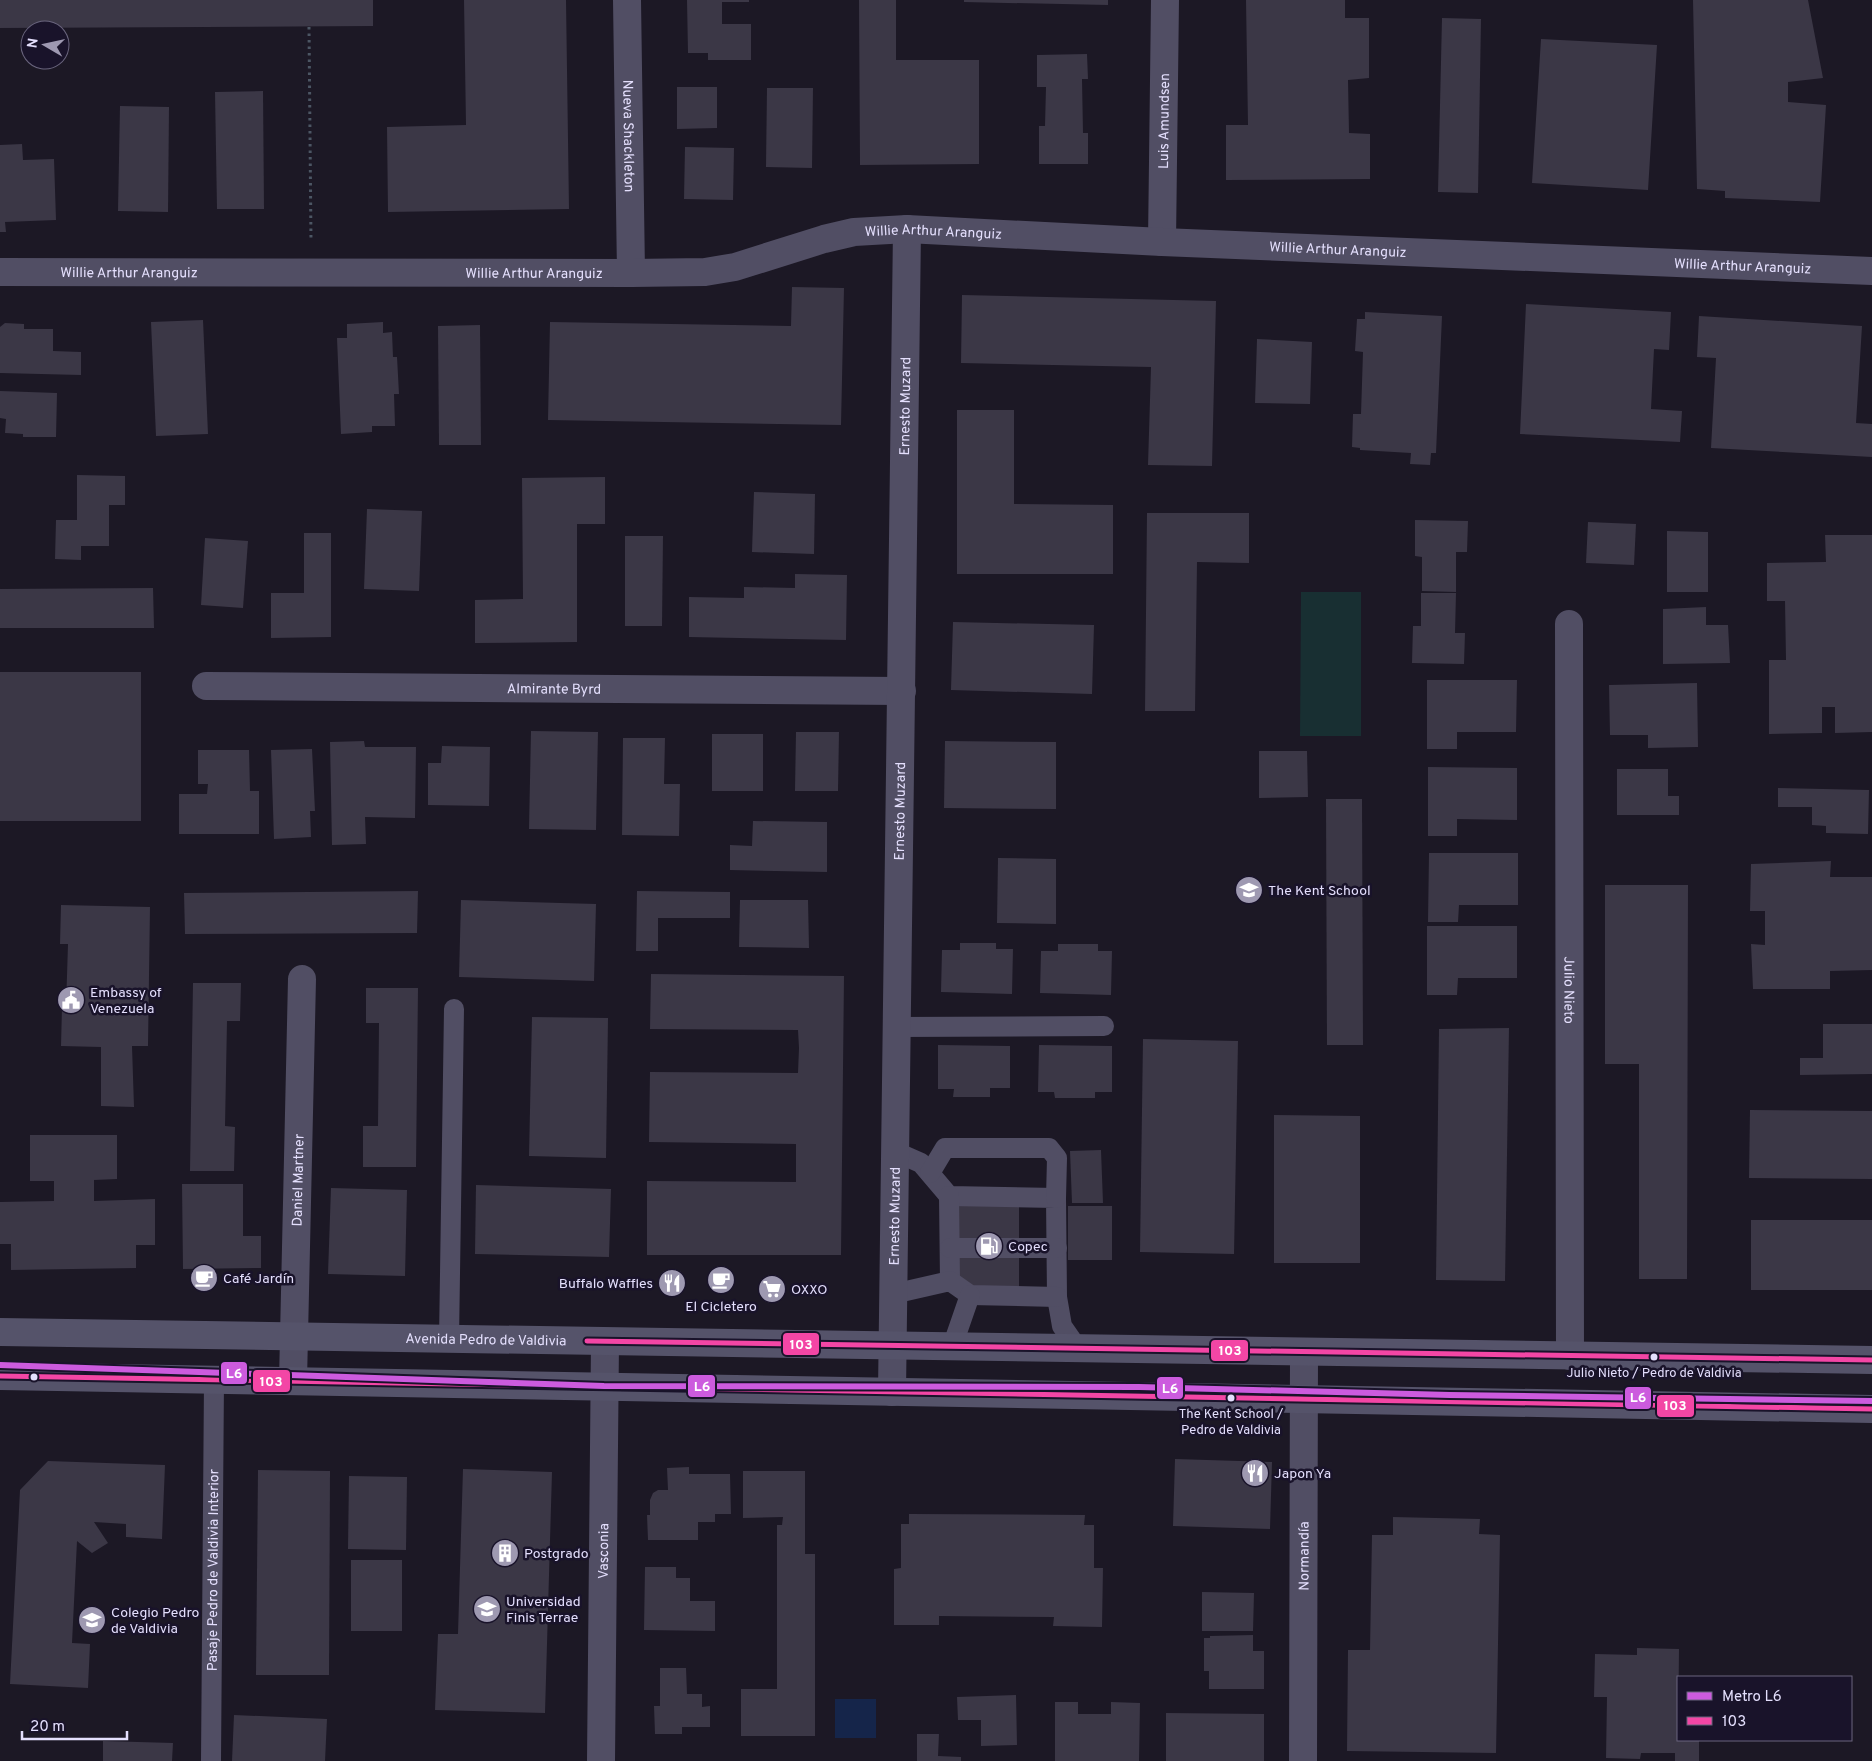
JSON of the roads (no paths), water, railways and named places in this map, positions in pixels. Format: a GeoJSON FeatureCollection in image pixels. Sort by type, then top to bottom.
{"type":"FeatureCollection","features":[{"type":"Feature","properties":{"kind":"main road","name":"Avenida Pedro de Valdivia"},"geometry":{"type":"LineString","coordinates":[[0,1332],[1872,1360]]}},
{"type":"Feature","properties":{"kind":"main road"},"geometry":{"type":"LineString","coordinates":[[0,1376],[1872,1408]]}},
{"type":"Feature","properties":{"kind":"street","name":"Nueva Shackleton"},"geometry":{"type":"LineString","coordinates":[[627,0],[631,273]]}},
{"type":"Feature","properties":{"kind":"street","name":"Luis Amundsen"},"geometry":{"type":"LineString","coordinates":[[1162,242],[1165,0]]}},
{"type":"Feature","properties":{"kind":"street","name":"Willie Arthur Aranguiz"},"geometry":{"type":"LineString","coordinates":[[0,272],[705,272],[735,268],[824,239],[854,232],[907,229],[1162,242],[1872,271]]}},
{"type":"Feature","properties":{"kind":"street","name":"Ernesto Muzard"},"geometry":{"type":"LineString","coordinates":[[892,1392],[907,229]]}},
{"type":"Feature","properties":{"kind":"street","name":"Julio Nieto"},"geometry":{"type":"LineString","coordinates":[[1569,624],[1570,1356]]}},
{"type":"Feature","properties":{"kind":"street","name":"Almirante Byrd"},"geometry":{"type":"LineString","coordinates":[[206,686],[902,691]]}},
{"type":"Feature","properties":{"kind":"street","name":"Daniel Martner"},"geometry":{"type":"LineString","coordinates":[[294,1381],[302,979]]}},
{"type":"Feature","properties":{"kind":"street","name":"Vasconia"},"geometry":{"type":"LineString","coordinates":[[600,1761],[605,1342]]}},
{"type":"Feature","properties":{"kind":"street","name":"Normandía"},"geometry":{"type":"LineString","coordinates":[[1303,1761],[1304,1352]]}},
{"type":"Feature","properties":{"kind":"lane"},"geometry":{"type":"LineString","coordinates":[[449,1340],[454,1009]]}},
{"type":"Feature","properties":{"kind":"lane"},"geometry":{"type":"LineString","coordinates":[[897,1027],[1104,1026]]}},
{"type":"Feature","properties":{"kind":"lane"},"geometry":{"type":"LineString","coordinates":[[930,1173],[945,1148],[1049,1148],[1057,1158],[1057,1297],[1062,1326],[1078,1349]]}},
{"type":"Feature","properties":{"kind":"lane"},"geometry":{"type":"LineString","coordinates":[[896,1152],[921,1163],[949,1196],[950,1281]]}},
{"type":"Feature","properties":{"kind":"lane"},"geometry":{"type":"LineString","coordinates":[[949,1196],[1056,1198]]}},
{"type":"Feature","properties":{"kind":"lane"},"geometry":{"type":"LineString","coordinates":[[950,1248],[1057,1248]]}},
{"type":"Feature","properties":{"kind":"lane"},"geometry":{"type":"LineString","coordinates":[[893,1294],[950,1281],[970,1295],[1057,1297]]}},
{"type":"Feature","properties":{"kind":"lane"},"geometry":{"type":"LineString","coordinates":[[952,1347],[970,1295]]}},
{"type":"Feature","properties":{"kind":"lane","name":"Pasaje Pedro de Valdivia Interior"},"geometry":{"type":"LineString","coordinates":[[211,1761],[214,1380]]}},
{"type":"Feature","properties":{"kind":"water"},"geometry":{"type":"Polygon","coordinates":[[[835,1699],[876,1699],[876,1738],[835,1738],[835,1699]]]}},
{"type":"Feature","properties":{"kind":"metro line","name":"L6"},"geometry":{"type":"LineString","coordinates":[[0,1365],[604,1386],[1139,1387],[1450,1395],[1872,1401]]}},
{"type":"Feature","properties":{"kind":"place","name":"The Kent School"},"geometry":{"type":"Point","coordinates":[1249,890]}},
{"type":"Feature","properties":{"kind":"place","name":"Embassy of Venezuela"},"geometry":{"type":"Point","coordinates":[71,1000]}},
{"type":"Feature","properties":{"kind":"place","name":"Copec"},"geometry":{"type":"Point","coordinates":[989,1246]}},
{"type":"Feature","properties":{"kind":"place","name":"Café Jardín"},"geometry":{"type":"Point","coordinates":[204,1278]}},
{"type":"Feature","properties":{"kind":"place","name":"El Cicletero"},"geometry":{"type":"Point","coordinates":[721,1280]}},
{"type":"Feature","properties":{"kind":"place","name":"Buffalo Waffles"},"geometry":{"type":"Point","coordinates":[672,1283]}},
{"type":"Feature","properties":{"kind":"place","name":"OXXO"},"geometry":{"type":"Point","coordinates":[772,1289]}},
{"type":"Feature","properties":{"kind":"place","name":"Julio Nieto / Pedro de Valdivia"},"geometry":{"type":"Point","coordinates":[1654,1357]}},
{"type":"Feature","properties":{"kind":"place","name":"The Kent School / Pedro de Valdivia"},"geometry":{"type":"Point","coordinates":[1231,1398]}},
{"type":"Feature","properties":{"kind":"place","name":"Japon Ya"},"geometry":{"type":"Point","coordinates":[1255,1473]}},
{"type":"Feature","properties":{"kind":"place","name":"Postgrado"},"geometry":{"type":"Point","coordinates":[505,1553]}},
{"type":"Feature","properties":{"kind":"place","name":"Universidad Finis Terrae"},"geometry":{"type":"Point","coordinates":[487,1609]}},
{"type":"Feature","properties":{"kind":"place","name":"Colegio Pedro de Valdivia"},"geometry":{"type":"Point","coordinates":[92,1620]}}]}
